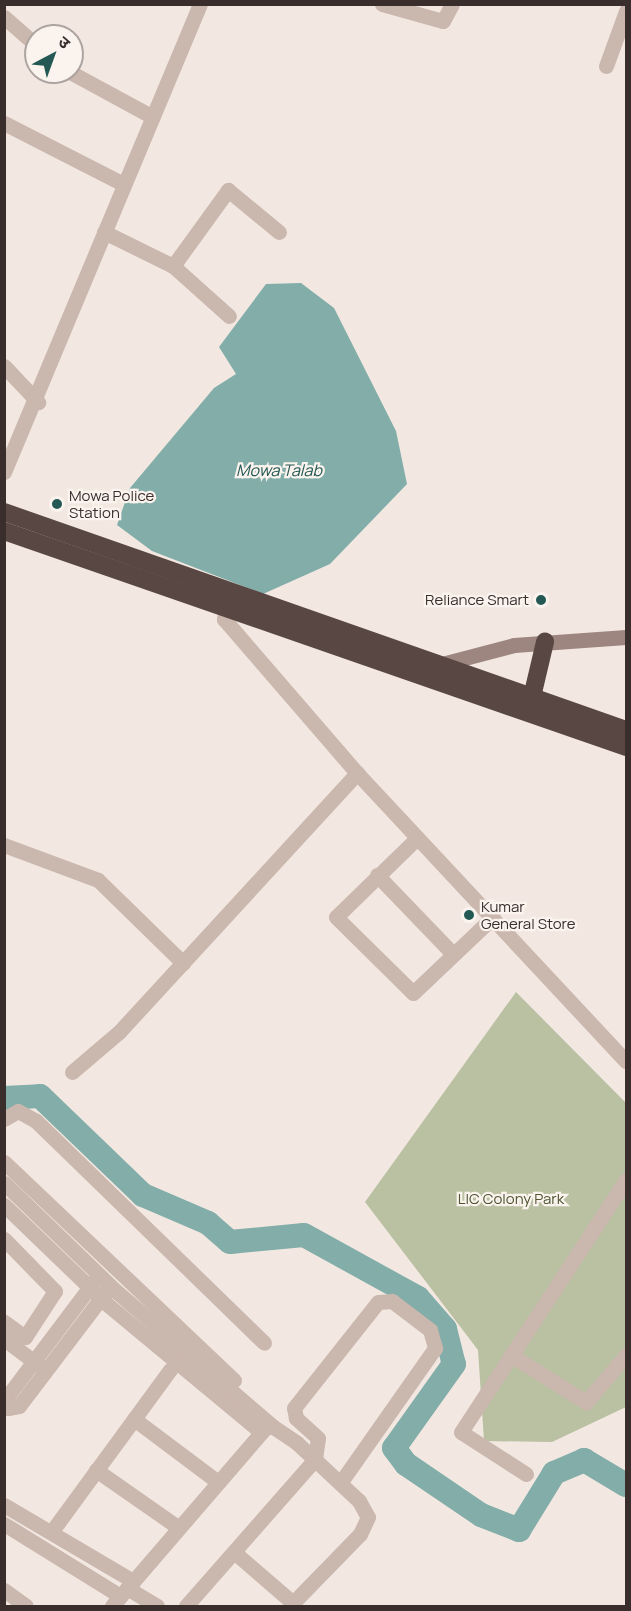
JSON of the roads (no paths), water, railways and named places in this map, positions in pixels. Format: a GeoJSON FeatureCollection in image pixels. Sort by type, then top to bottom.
{"type":"FeatureCollection","features":[{"type":"Feature","properties":{"kind":"highway"},"geometry":{"type":"LineString","coordinates":[[4,512],[229,600],[627,747]]}},
{"type":"Feature","properties":{"kind":"highway"},"geometry":{"type":"LineString","coordinates":[[4,531],[438,665],[627,730]]}},
{"type":"Feature","properties":{"kind":"highway"},"geometry":{"type":"LineString","coordinates":[[532,697],[545,642]]}},
{"type":"Feature","properties":{"kind":"street"},"geometry":{"type":"LineString","coordinates":[[4,472],[38,402],[123,184],[200,4]]}},
{"type":"Feature","properties":{"kind":"street"},"geometry":{"type":"LineString","coordinates":[[382,4],[443,21],[452,4]]}},
{"type":"Feature","properties":{"kind":"street"},"geometry":{"type":"LineString","coordinates":[[606,66],[627,11]]}},
{"type":"Feature","properties":{"kind":"street"},"geometry":{"type":"LineString","coordinates":[[4,17],[24,34]]}},
{"type":"Feature","properties":{"kind":"street"},"geometry":{"type":"LineString","coordinates":[[84,80],[153,117]]}},
{"type":"Feature","properties":{"kind":"street"},"geometry":{"type":"LineString","coordinates":[[4,123],[123,184]]}},
{"type":"Feature","properties":{"kind":"street"},"geometry":{"type":"LineString","coordinates":[[172,266],[228,190],[279,232]]}},
{"type":"Feature","properties":{"kind":"street"},"geometry":{"type":"LineString","coordinates":[[104,232],[172,266],[229,316]]}},
{"type":"Feature","properties":{"kind":"street"},"geometry":{"type":"LineString","coordinates":[[4,366],[38,402]]}},
{"type":"Feature","properties":{"kind":"street"},"geometry":{"type":"LineString","coordinates":[[229,600],[224,619],[357,773],[627,1060]]}},
{"type":"Feature","properties":{"kind":"street"},"geometry":{"type":"LineString","coordinates":[[438,665],[458,656],[545,642],[627,637]]}},
{"type":"Feature","properties":{"kind":"street"},"geometry":{"type":"LineString","coordinates":[[72,1072],[118,1032],[357,773]]}},
{"type":"Feature","properties":{"kind":"street"},"geometry":{"type":"LineString","coordinates":[[417,838],[336,917],[413,993],[493,917]]}},
{"type":"Feature","properties":{"kind":"street"},"geometry":{"type":"LineString","coordinates":[[4,845],[98,880],[183,963]]}},
{"type":"Feature","properties":{"kind":"street"},"geometry":{"type":"LineString","coordinates":[[377,875],[453,954]]}},
{"type":"Feature","properties":{"kind":"street"},"geometry":{"type":"LineString","coordinates":[[4,1119],[24,1112],[36,1121],[264,1343]]}},
{"type":"Feature","properties":{"kind":"street"},"geometry":{"type":"LineString","coordinates":[[4,1162],[234,1380]]}},
{"type":"Feature","properties":{"kind":"street"},"geometry":{"type":"LineString","coordinates":[[4,1183],[22,1201],[52,1240]]}},
{"type":"Feature","properties":{"kind":"street"},"geometry":{"type":"LineString","coordinates":[[526,1474],[460,1432],[626,1184]]}},
{"type":"Feature","properties":{"kind":"street"},"geometry":{"type":"LineString","coordinates":[[22,1201],[8,1209],[52,1240],[267,1429],[315,1459],[364,1508],[366,1525],[298,1600],[284,1599],[236,1553]]}},
{"type":"Feature","properties":{"kind":"street"},"geometry":{"type":"LineString","coordinates":[[4,1239],[55,1291],[25,1337],[4,1322]]}},
{"type":"Feature","properties":{"kind":"street"},"geometry":{"type":"LineString","coordinates":[[6,1410],[19,1406],[40,1366],[116,1267]]}},
{"type":"Feature","properties":{"kind":"street"},"geometry":{"type":"LineString","coordinates":[[186,1606],[236,1553],[315,1459],[318,1438],[296,1418],[294,1408],[378,1302],[392,1301],[430,1330],[435,1348],[340,1484]]}},
{"type":"Feature","properties":{"kind":"street"},"geometry":{"type":"LineString","coordinates":[[4,1339],[40,1366]]}},
{"type":"Feature","properties":{"kind":"street"},"geometry":{"type":"LineString","coordinates":[[511,1355],[586,1402],[627,1355]]}},
{"type":"Feature","properties":{"kind":"street"},"geometry":{"type":"LineString","coordinates":[[52,1531],[170,1370]]}},
{"type":"Feature","properties":{"kind":"street"},"geometry":{"type":"LineString","coordinates":[[134,1419],[218,1482]]}},
{"type":"Feature","properties":{"kind":"street"},"geometry":{"type":"LineString","coordinates":[[123,1593],[218,1482],[267,1429]]}},
{"type":"Feature","properties":{"kind":"street"},"geometry":{"type":"LineString","coordinates":[[96,1470],[179,1528]]}},
{"type":"Feature","properties":{"kind":"street"},"geometry":{"type":"LineString","coordinates":[[4,1505],[52,1531],[123,1593]]}},
{"type":"Feature","properties":{"kind":"street"},"geometry":{"type":"LineString","coordinates":[[4,1524],[123,1593],[157,1606]]}},
{"type":"Feature","properties":{"kind":"street"},"geometry":{"type":"LineString","coordinates":[[4,1590],[26,1606]]}},
{"type":"Feature","properties":{"kind":"water","name":"Mowa Talab"},"geometry":{"type":"Polygon","coordinates":[[[301,283],[334,308],[396,431],[407,484],[330,564],[263,594],[152,551],[117,525],[130,488],[214,388],[236,374],[219,347],[266,284],[301,283]]]}},
{"type":"Feature","properties":{"kind":"waterway"},"geometry":{"type":"LineString","coordinates":[[4,1098],[40,1096],[143,1195],[208,1223],[230,1242],[304,1235],[418,1298],[445,1329],[454,1364],[394,1448],[406,1464],[481,1515],[519,1530],[554,1473],[584,1460],[626,1485]]}},
{"type":"Feature","properties":{"kind":"place","name":"Mowa Police Station"},"geometry":{"type":"Point","coordinates":[57,504]}},
{"type":"Feature","properties":{"kind":"place","name":"Reliance Smart"},"geometry":{"type":"Point","coordinates":[541,600]}},
{"type":"Feature","properties":{"kind":"place","name":"Kumar General Store"},"geometry":{"type":"Point","coordinates":[469,915]}},
{"type":"Feature","properties":{"kind":"park label","name":"LIC Colony Park"},"geometry":{"type":"Point","coordinates":[511,1199]}}]}
